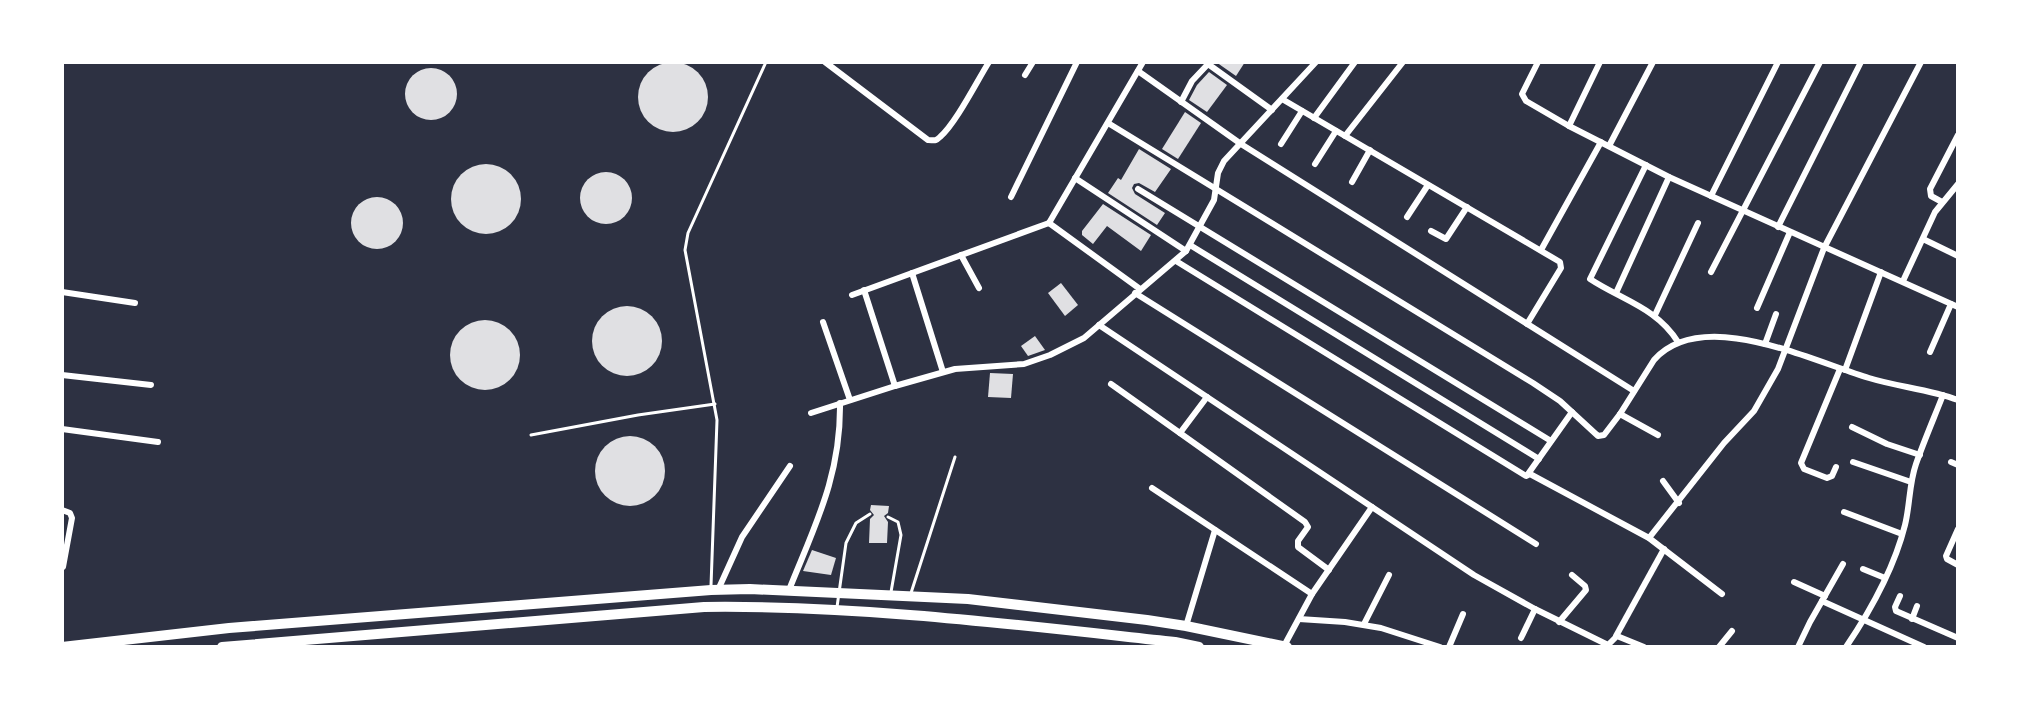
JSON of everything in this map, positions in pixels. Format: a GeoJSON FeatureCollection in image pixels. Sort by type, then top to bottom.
{"type":"FeatureCollection","features":[{"type":"Feature","properties":{"kind":"highway"},"geometry":{"type":"LineString","coordinates":[[62,647],[229,628],[750,589],[968,599],[1186,626],[1285,647]]}},
{"type":"Feature","properties":{"kind":"highway"},"geometry":{"type":"LineString","coordinates":[[222,647],[704,607],[750,606],[965,619],[1199,647]]}},
{"type":"Feature","properties":{"kind":"street"},"geometry":{"type":"LineString","coordinates":[[825,62],[928,140],[934,140],[956,116],[989,62]]}},
{"type":"Feature","properties":{"kind":"street"},"geometry":{"type":"LineString","coordinates":[[1025,75],[1033,62]]}},
{"type":"Feature","properties":{"kind":"street"},"geometry":{"type":"LineString","coordinates":[[1011,197],[1077,62]]}},
{"type":"Feature","properties":{"kind":"street"},"geometry":{"type":"LineString","coordinates":[[852,295],[1049,223],[1143,62]]}},
{"type":"Feature","properties":{"kind":"street"},"geometry":{"type":"LineString","coordinates":[[811,413],[943,372],[976,366],[1011,366],[1037,360],[1076,344],[1188,248],[1214,200],[1221,167],[1228,156],[1316,62]]}},
{"type":"Feature","properties":{"kind":"street"},"geometry":{"type":"LineString","coordinates":[[1314,118],[1355,62]]}},
{"type":"Feature","properties":{"kind":"street"},"geometry":{"type":"LineString","coordinates":[[1345,136],[1403,62]]}},
{"type":"Feature","properties":{"kind":"street"},"geometry":{"type":"LineString","coordinates":[[1538,62],[1522,94],[1526,101],[1669,177],[1954,306],[1930,352]]}},
{"type":"Feature","properties":{"kind":"street"},"geometry":{"type":"LineString","coordinates":[[1569,126],[1600,62]]}},
{"type":"Feature","properties":{"kind":"street"},"geometry":{"type":"LineString","coordinates":[[1609,146],[1653,62]]}},
{"type":"Feature","properties":{"kind":"street"},"geometry":{"type":"LineString","coordinates":[[1711,196],[1778,62]]}},
{"type":"Feature","properties":{"kind":"street"},"geometry":{"type":"LineString","coordinates":[[1711,272],[1820,62]]}},
{"type":"Feature","properties":{"kind":"street"},"geometry":{"type":"LineString","coordinates":[[1778,227],[1861,62]]}},
{"type":"Feature","properties":{"kind":"street"},"geometry":{"type":"LineString","coordinates":[[1649,538],[1724,443],[1760,404],[1778,369],[1824,248],[1921,62]]}},
{"type":"Feature","properties":{"kind":"street"},"geometry":{"type":"LineString","coordinates":[[1181,102],[1192,81],[1208,63],[1272,110]]}},
{"type":"Feature","properties":{"kind":"street"},"geometry":{"type":"LineString","coordinates":[[1138,71],[1241,144],[1634,391]]}},
{"type":"Feature","properties":{"kind":"street"},"geometry":{"type":"LineString","coordinates":[[1282,99],[1560,262],[1561,268],[1527,324]]}},
{"type":"Feature","properties":{"kind":"street"},"geometry":{"type":"LineString","coordinates":[[1281,144],[1302,111]]}},
{"type":"Feature","properties":{"kind":"street"},"geometry":{"type":"LineString","coordinates":[[1108,123],[1533,383],[1600,437],[1620,414],[1661,352],[1693,338],[1718,337],[1765,344],[1885,383],[1958,400]]}},
{"type":"Feature","properties":{"kind":"street"},"geometry":{"type":"LineString","coordinates":[[1315,164],[1336,131]]}},
{"type":"Feature","properties":{"kind":"street"},"geometry":{"type":"LineString","coordinates":[[1942,202],[1931,196],[1930,189],[1958,135]]}},
{"type":"Feature","properties":{"kind":"street"},"geometry":{"type":"LineString","coordinates":[[1541,250],[1601,142]]}},
{"type":"Feature","properties":{"kind":"street"},"geometry":{"type":"LineString","coordinates":[[1352,182],[1370,150]]}},
{"type":"Feature","properties":{"kind":"street"},"geometry":{"type":"LineString","coordinates":[[1646,165],[1591,280],[1655,315],[1678,342]]}},
{"type":"Feature","properties":{"kind":"street"},"geometry":{"type":"LineString","coordinates":[[1616,293],[1669,177]]}},
{"type":"Feature","properties":{"kind":"street"},"geometry":{"type":"LineString","coordinates":[[1075,178],[1539,459]]}},
{"type":"Feature","properties":{"kind":"street"},"geometry":{"type":"LineString","coordinates":[[1903,281],[1935,212],[1958,184]]}},
{"type":"Feature","properties":{"kind":"street"},"geometry":{"type":"LineString","coordinates":[[1407,217],[1428,185]]}},
{"type":"Feature","properties":{"kind":"street"},"geometry":{"type":"LineString","coordinates":[[1138,189],[1551,441]]}},
{"type":"Feature","properties":{"kind":"street"},"geometry":{"type":"LineString","coordinates":[[1431,231],[1446,239],[1467,207]]}},
{"type":"Feature","properties":{"kind":"street"},"geometry":{"type":"LineString","coordinates":[[1049,223],[1138,291],[1536,544]]}},
{"type":"Feature","properties":{"kind":"street"},"geometry":{"type":"LineString","coordinates":[[1655,315],[1698,223]]}},
{"type":"Feature","properties":{"kind":"street"},"geometry":{"type":"LineString","coordinates":[[1757,308],[1790,232]]}},
{"type":"Feature","properties":{"kind":"street"},"geometry":{"type":"LineString","coordinates":[[1923,239],[1958,256]]}},
{"type":"Feature","properties":{"kind":"street"},"geometry":{"type":"LineString","coordinates":[[961,255],[979,288]]}},
{"type":"Feature","properties":{"kind":"street"},"geometry":{"type":"LineString","coordinates":[[1176,261],[1526,476],[1528,474],[1649,538],[1722,594]]}},
{"type":"Feature","properties":{"kind":"street"},"geometry":{"type":"LineString","coordinates":[[1836,467],[1829,478],[1804,469],[1801,463],[1881,272]]}},
{"type":"Feature","properties":{"kind":"street"},"geometry":{"type":"LineString","coordinates":[[912,273],[943,372]]}},
{"type":"Feature","properties":{"kind":"street"},"geometry":{"type":"LineString","coordinates":[[864,290],[895,386]]}},
{"type":"Feature","properties":{"kind":"street"},"geometry":{"type":"LineString","coordinates":[[62,292],[135,303]]}},
{"type":"Feature","properties":{"kind":"street"},"geometry":{"type":"LineString","coordinates":[[1765,344],[1776,314]]}},
{"type":"Feature","properties":{"kind":"street"},"geometry":{"type":"LineString","coordinates":[[823,322],[850,400]]}},
{"type":"Feature","properties":{"kind":"street"},"geometry":{"type":"LineString","coordinates":[[1099,325],[1463,568],[1609,646],[1664,549]]}},
{"type":"Feature","properties":{"kind":"street"},"geometry":{"type":"LineString","coordinates":[[62,375],[151,385]]}},
{"type":"Feature","properties":{"kind":"street"},"geometry":{"type":"LineString","coordinates":[[1111,384],[1305,522],[1308,527],[1298,541],[1298,547],[1329,570]]}},
{"type":"Feature","properties":{"kind":"street"},"geometry":{"type":"LineString","coordinates":[[1846,647],[1885,578],[1902,534],[1911,482],[1943,395]]}},
{"type":"Feature","properties":{"kind":"street"},"geometry":{"type":"LineString","coordinates":[[1180,433],[1207,397]]}},
{"type":"Feature","properties":{"kind":"street"},"geometry":{"type":"LineString","coordinates":[[789,590],[831,482],[839,443],[840,403]]}},
{"type":"Feature","properties":{"kind":"street"},"geometry":{"type":"LineString","coordinates":[[1528,474],[1572,412]]}},
{"type":"Feature","properties":{"kind":"street"},"geometry":{"type":"LineString","coordinates":[[1620,414],[1658,435]]}},
{"type":"Feature","properties":{"kind":"street"},"geometry":{"type":"LineString","coordinates":[[1852,427],[1920,455]]}},
{"type":"Feature","properties":{"kind":"street"},"geometry":{"type":"LineString","coordinates":[[62,429],[158,442]]}},
{"type":"Feature","properties":{"kind":"street"},"geometry":{"type":"LineString","coordinates":[[1853,462],[1911,482]]}},
{"type":"Feature","properties":{"kind":"street"},"geometry":{"type":"LineString","coordinates":[[714,590],[755,515],[790,466]]}},
{"type":"Feature","properties":{"kind":"street"},"geometry":{"type":"LineString","coordinates":[[1663,481],[1679,503]]}},
{"type":"Feature","properties":{"kind":"street"},"geometry":{"type":"LineString","coordinates":[[1152,488],[1312,594]]}},
{"type":"Feature","properties":{"kind":"street"},"geometry":{"type":"LineString","coordinates":[[1285,647],[1312,594],[1372,507]]}},
{"type":"Feature","properties":{"kind":"street"},"geometry":{"type":"LineString","coordinates":[[62,510],[72,515],[63,567]]}},
{"type":"Feature","properties":{"kind":"street"},"geometry":{"type":"LineString","coordinates":[[1844,512],[1902,534]]}},
{"type":"Feature","properties":{"kind":"street"},"geometry":{"type":"LineString","coordinates":[[1958,529],[1956,541],[1946,558],[1958,565]]}},
{"type":"Feature","properties":{"kind":"street"},"geometry":{"type":"LineString","coordinates":[[1186,626],[1215,530]]}},
{"type":"Feature","properties":{"kind":"street"},"geometry":{"type":"LineString","coordinates":[[1798,647],[1843,564]]}},
{"type":"Feature","properties":{"kind":"street"},"geometry":{"type":"LineString","coordinates":[[1863,569],[1885,578]]}},
{"type":"Feature","properties":{"kind":"street"},"geometry":{"type":"LineString","coordinates":[[1364,624],[1389,575]]}},
{"type":"Feature","properties":{"kind":"street"},"geometry":{"type":"LineString","coordinates":[[1559,622],[1586,590],[1572,575]]}},
{"type":"Feature","properties":{"kind":"street"},"geometry":{"type":"LineString","coordinates":[[1794,582],[1864,620],[1924,647]]}},
{"type":"Feature","properties":{"kind":"street"},"geometry":{"type":"LineString","coordinates":[[1900,596],[1895,609],[1958,638]]}},
{"type":"Feature","properties":{"kind":"street"},"geometry":{"type":"LineString","coordinates":[[1912,619],[1917,606]]}},
{"type":"Feature","properties":{"kind":"street"},"geometry":{"type":"LineString","coordinates":[[1521,638],[1535,609]]}},
{"type":"Feature","properties":{"kind":"street"},"geometry":{"type":"LineString","coordinates":[[1449,647],[1463,614]]}},
{"type":"Feature","properties":{"kind":"street"},"geometry":{"type":"LineString","coordinates":[[1299,619],[1364,624],[1440,647]]}},
{"type":"Feature","properties":{"kind":"street"},"geometry":{"type":"LineString","coordinates":[[1719,647],[1732,631]]}},
{"type":"Feature","properties":{"kind":"street"},"geometry":{"type":"LineString","coordinates":[[1616,636],[1644,647]]}},
{"type":"Feature","properties":{"kind":"lane"},"geometry":{"type":"LineString","coordinates":[[714,590],[717,420],[685,250],[688,233],[766,62]]}},
{"type":"Feature","properties":{"kind":"lane"},"geometry":{"type":"LineString","coordinates":[[531,435],[715,404]]}},
{"type":"Feature","properties":{"kind":"lane"},"geometry":{"type":"LineString","coordinates":[[910,596],[955,457]]}},
{"type":"Feature","properties":{"kind":"lane"},"geometry":{"type":"LineString","coordinates":[[837,611],[846,543],[856,523],[870,514]]}},
{"type":"Feature","properties":{"kind":"lane"},"geometry":{"type":"LineString","coordinates":[[888,517],[898,522],[901,535],[890,596]]}},
{"type":"Feature","properties":{"kind":"building"},"geometry":{"type":"Polygon","coordinates":[[[673,62],[698,72],[708,97],[698,122],[673,132],[648,122],[638,97],[648,72],[673,62]]]}},
{"type":"Feature","properties":{"kind":"building"},"geometry":{"type":"Polygon","coordinates":[[[1216,62],[1245,62],[1236,76],[1216,62]]]}},
{"type":"Feature","properties":{"kind":"building"},"geometry":{"type":"Polygon","coordinates":[[[431,68],[450,75],[457,94],[450,113],[431,120],[412,113],[405,94],[412,75],[431,68]]]}},
{"type":"Feature","properties":{"kind":"building"},"geometry":{"type":"Polygon","coordinates":[[[1209,72],[1227,85],[1207,112],[1189,100],[1209,72]]]}},
{"type":"Feature","properties":{"kind":"building"},"geometry":{"type":"Polygon","coordinates":[[[1185,112],[1201,123],[1178,159],[1162,149],[1185,112]]]}},
{"type":"Feature","properties":{"kind":"building"},"geometry":{"type":"Polygon","coordinates":[[[1139,149],[1171,169],[1155,192],[1139,183],[1132,188],[1135,194],[1165,213],[1157,225],[1108,193],[1118,178],[1121,180],[1139,149]]]}},
{"type":"Feature","properties":{"kind":"building"},"geometry":{"type":"Polygon","coordinates":[[[486,164],[511,174],[521,199],[511,224],[486,234],[461,224],[451,199],[461,174],[486,164]]]}},
{"type":"Feature","properties":{"kind":"building"},"geometry":{"type":"Polygon","coordinates":[[[606,172],[625,179],[632,198],[625,217],[606,224],[587,217],[580,198],[587,179],[606,172]]]}},
{"type":"Feature","properties":{"kind":"building"},"geometry":{"type":"Polygon","coordinates":[[[377,197],[396,204],[403,223],[396,242],[377,249],[358,242],[351,223],[358,204],[377,197]]]}},
{"type":"Feature","properties":{"kind":"building"},"geometry":{"type":"Polygon","coordinates":[[[1103,204],[1151,235],[1141,251],[1107,226],[1093,244],[1082,235],[1103,204]]]}},
{"type":"Feature","properties":{"kind":"building"},"geometry":{"type":"Polygon","coordinates":[[[1061,283],[1078,305],[1065,316],[1048,293],[1061,283]]]}},
{"type":"Feature","properties":{"kind":"building"},"geometry":{"type":"Polygon","coordinates":[[[627,306],[652,316],[662,341],[652,366],[627,376],[602,366],[592,341],[602,316],[627,306]]]}},
{"type":"Feature","properties":{"kind":"building"},"geometry":{"type":"Polygon","coordinates":[[[485,320],[510,330],[520,355],[510,380],[485,390],[460,380],[450,355],[460,330],[485,320]]]}},
{"type":"Feature","properties":{"kind":"building"},"geometry":{"type":"Polygon","coordinates":[[[1035,336],[1045,350],[1028,356],[1021,346],[1035,336]]]}},
{"type":"Feature","properties":{"kind":"building"},"geometry":{"type":"Polygon","coordinates":[[[990,373],[1013,374],[1011,398],[988,397],[990,373]]]}},
{"type":"Feature","properties":{"kind":"building"},"geometry":{"type":"Polygon","coordinates":[[[630,436],[655,446],[665,471],[655,496],[630,506],[605,496],[595,471],[605,446],[630,436]]]}},
{"type":"Feature","properties":{"kind":"building"},"geometry":{"type":"Polygon","coordinates":[[[871,505],[889,506],[884,516],[888,522],[887,543],[869,543],[870,519],[874,515],[871,505]]]}},
{"type":"Feature","properties":{"kind":"building"},"geometry":{"type":"Polygon","coordinates":[[[812,550],[836,558],[831,575],[803,571],[812,550]]]}}]}
